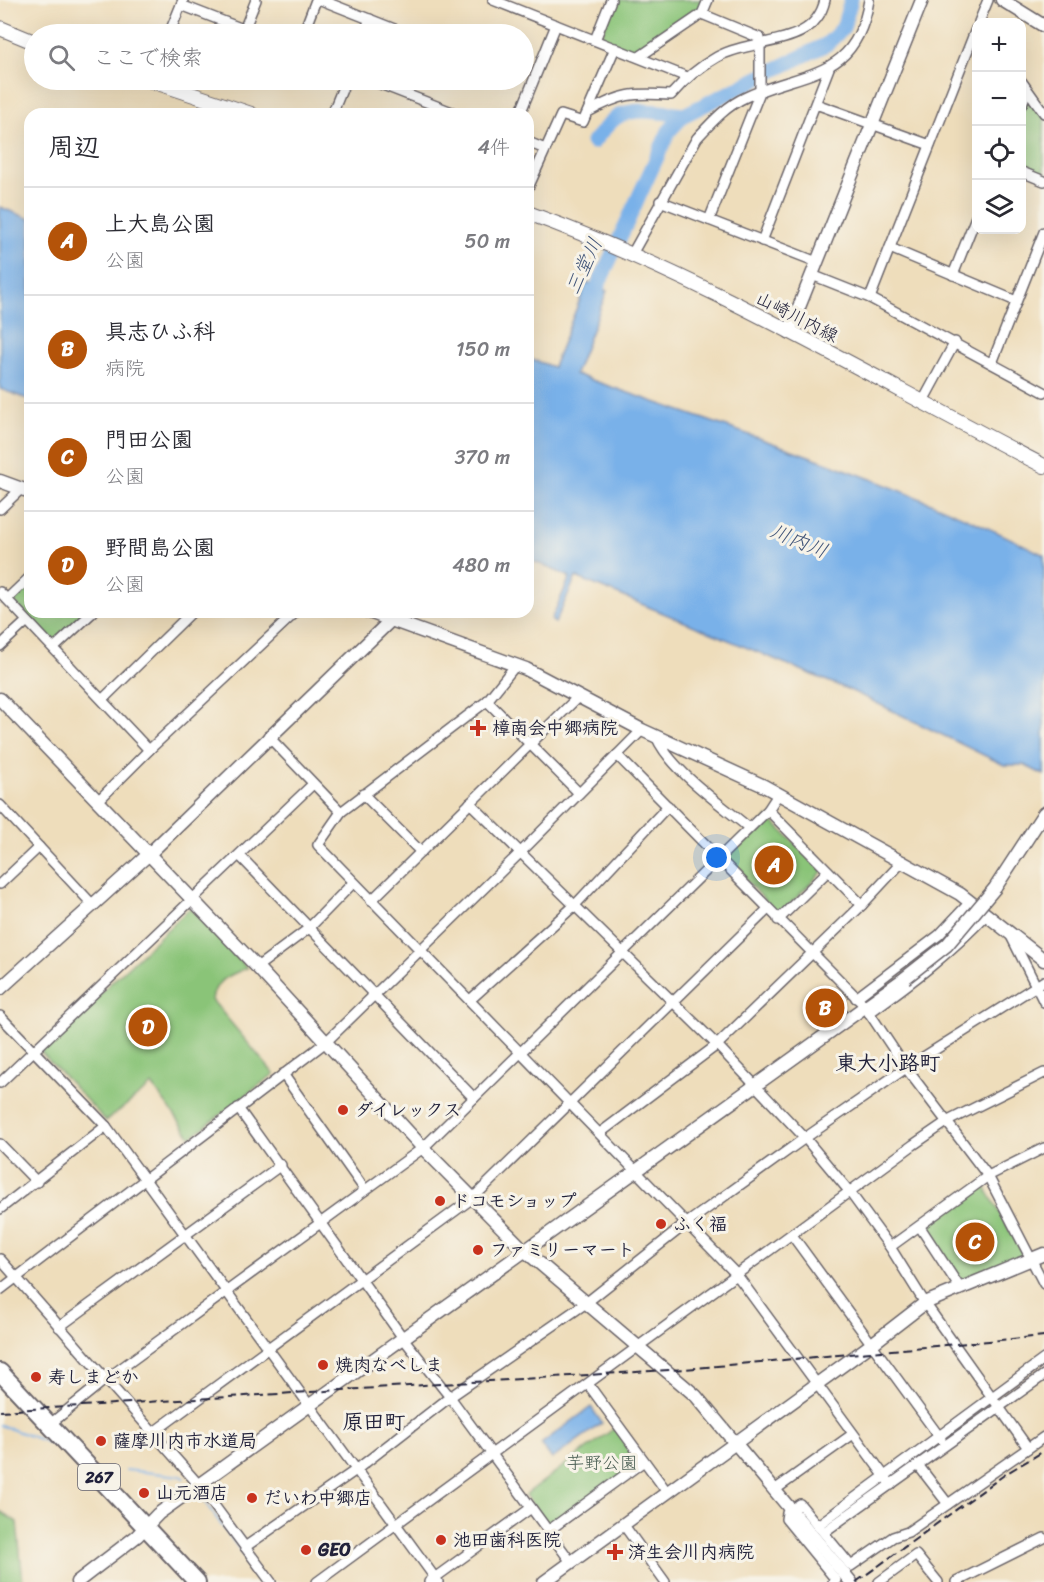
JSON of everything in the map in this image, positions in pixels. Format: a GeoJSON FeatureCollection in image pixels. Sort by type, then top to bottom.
{"type":"FeatureCollection","features":[{"type":"Feature","properties":{"kind":"highway","name":"267"},"geometry":{"type":"LineString","coordinates":[[0,1372],[197,1582]]}},
{"type":"Feature","properties":{"kind":"main road"},"geometry":{"type":"LineString","coordinates":[[0,28],[24,38]]}},
{"type":"Feature","properties":{"kind":"main road"},"geometry":{"type":"LineString","coordinates":[[179,90],[233,108]]}},
{"type":"Feature","properties":{"kind":"main road","name":"山崎川内線"},"geometry":{"type":"LineString","coordinates":[[534,215],[632,254],[789,332],[1044,466]]}},
{"type":"Feature","properties":{"kind":"street"},"geometry":{"type":"LineString","coordinates":[[246,24],[256,0]]}},
{"type":"Feature","properties":{"kind":"street"},"geometry":{"type":"LineString","coordinates":[[308,24],[319,0],[381,24]]}},
{"type":"Feature","properties":{"kind":"street"},"geometry":{"type":"LineString","coordinates":[[493,0],[687,77]]}},
{"type":"Feature","properties":{"kind":"street"},"geometry":{"type":"LineString","coordinates":[[595,40],[611,0]]}},
{"type":"Feature","properties":{"kind":"street"},"geometry":{"type":"LineString","coordinates":[[639,57],[702,14],[708,0]]}},
{"type":"Feature","properties":{"kind":"street"},"geometry":{"type":"LineString","coordinates":[[588,112],[619,96],[632,93],[671,95],[687,77],[717,57],[806,31],[818,19],[825,0]]}},
{"type":"Feature","properties":{"kind":"street"},"geometry":{"type":"LineString","coordinates":[[762,241],[829,68],[853,44],[863,27],[869,0]]}},
{"type":"Feature","properties":{"kind":"street"},"geometry":{"type":"LineString","coordinates":[[789,332],[922,0]]}},
{"type":"Feature","properties":{"kind":"street"},"geometry":{"type":"LineString","coordinates":[[981,18],[988,0]]}},
{"type":"Feature","properties":{"kind":"street"},"geometry":{"type":"LineString","coordinates":[[1002,0],[1044,26]]}},
{"type":"Feature","properties":{"kind":"street"},"geometry":{"type":"LineString","coordinates":[[173,24],[182,2],[231,24]]}},
{"type":"Feature","properties":{"kind":"street"},"geometry":{"type":"LineString","coordinates":[[702,14],[760,38],[760,89],[709,220]]}},
{"type":"Feature","properties":{"kind":"street"},"geometry":{"type":"LineString","coordinates":[[368,24],[370,20]]}},
{"type":"Feature","properties":{"kind":"street"},"geometry":{"type":"LineString","coordinates":[[534,79],[556,25]]}},
{"type":"Feature","properties":{"kind":"street"},"geometry":{"type":"LineString","coordinates":[[534,174],[561,115],[583,122],[615,48]]}},
{"type":"Feature","properties":{"kind":"street"},"geometry":{"type":"LineString","coordinates":[[870,298],[930,145],[972,48]]}},
{"type":"Feature","properties":{"kind":"street"},"geometry":{"type":"LineString","coordinates":[[632,254],[697,138],[726,108],[760,89],[829,68]]}},
{"type":"Feature","properties":{"kind":"street"},"geometry":{"type":"LineString","coordinates":[[1026,89],[1044,113]]}},
{"type":"Feature","properties":{"kind":"street"},"geometry":{"type":"LineString","coordinates":[[334,108],[342,90]]}},
{"type":"Feature","properties":{"kind":"street"},"geometry":{"type":"LineString","coordinates":[[396,90],[442,108]]}},
{"type":"Feature","properties":{"kind":"street"},"geometry":{"type":"LineString","coordinates":[[522,108],[530,90]]}},
{"type":"Feature","properties":{"kind":"street"},"geometry":{"type":"LineString","coordinates":[[816,104],[930,145]]}},
{"type":"Feature","properties":{"kind":"street"},"geometry":{"type":"LineString","coordinates":[[534,144],[545,149]]}},
{"type":"Feature","properties":{"kind":"street"},"geometry":{"type":"LineString","coordinates":[[1026,174],[1044,181]]}},
{"type":"Feature","properties":{"kind":"street"},"geometry":{"type":"LineString","coordinates":[[660,201],[817,262]]}},
{"type":"Feature","properties":{"kind":"street"},"geometry":{"type":"LineString","coordinates":[[953,275],[972,227]]}},
{"type":"Feature","properties":{"kind":"street"},"geometry":{"type":"LineString","coordinates":[[992,363],[1044,232]]}},
{"type":"Feature","properties":{"kind":"street"},"geometry":{"type":"LineString","coordinates":[[890,248],[1016,301]]}},
{"type":"Feature","properties":{"kind":"street"},"geometry":{"type":"LineString","coordinates":[[812,275],[870,298],[1044,392]]}},
{"type":"Feature","properties":{"kind":"street"},"geometry":{"type":"LineString","coordinates":[[922,403],[955,342]]}},
{"type":"Feature","properties":{"kind":"street"},"geometry":{"type":"LineString","coordinates":[[0,481],[24,491]]}},
{"type":"Feature","properties":{"kind":"street"},"geometry":{"type":"LineString","coordinates":[[0,509],[24,492]]}},
{"type":"Feature","properties":{"kind":"street"},"geometry":{"type":"LineString","coordinates":[[24,582],[3,596],[149,750]]}},
{"type":"Feature","properties":{"kind":"street"},"geometry":{"type":"LineString","coordinates":[[54,648],[86,618]]}},
{"type":"Feature","properties":{"kind":"street"},"geometry":{"type":"LineString","coordinates":[[103,699],[186,618]]}},
{"type":"Feature","properties":{"kind":"street"},"geometry":{"type":"LineString","coordinates":[[99,800],[290,618]]}},
{"type":"Feature","properties":{"kind":"street"},"geometry":{"type":"LineString","coordinates":[[386,618],[515,666],[579,696],[642,730],[779,794],[903,861],[970,902],[1044,960]]}},
{"type":"Feature","properties":{"kind":"street"},"geometry":{"type":"LineString","coordinates":[[0,989],[148,855],[268,736],[391,620]]}},
{"type":"Feature","properties":{"kind":"street"},"geometry":{"type":"LineString","coordinates":[[0,646],[26,622]]}},
{"type":"Feature","properties":{"kind":"street"},"geometry":{"type":"LineString","coordinates":[[515,666],[487,701],[341,812],[318,844],[353,883],[737,1275],[891,1485]]}},
{"type":"Feature","properties":{"kind":"street"},"geometry":{"type":"LineString","coordinates":[[371,901],[531,746],[579,696]]}},
{"type":"Feature","properties":{"kind":"street"},"geometry":{"type":"LineString","coordinates":[[0,699],[257,967],[423,1148],[524,1250],[696,1396],[851,1582]]}},
{"type":"Feature","properties":{"kind":"street"},"geometry":{"type":"LineString","coordinates":[[487,701],[579,793]]}},
{"type":"Feature","properties":{"kind":"street"},"geometry":{"type":"LineString","coordinates":[[0,1290],[326,1042],[521,852],[642,730]]}},
{"type":"Feature","properties":{"kind":"street"},"geometry":{"type":"LineString","coordinates":[[268,736],[341,812]]}},
{"type":"Feature","properties":{"kind":"street"},"geometry":{"type":"LineString","coordinates":[[656,736],[661,748],[687,774],[749,828]]}},
{"type":"Feature","properties":{"kind":"street"},"geometry":{"type":"LineString","coordinates":[[617,755],[863,1005],[906,1068],[988,1176],[1044,1284]]}},
{"type":"Feature","properties":{"kind":"street"},"geometry":{"type":"LineString","coordinates":[[0,1083],[313,784]]}},
{"type":"Feature","properties":{"kind":"street"},"geometry":{"type":"LineString","coordinates":[[363,794],[421,852]]}},
{"type":"Feature","properties":{"kind":"street"},"geometry":{"type":"LineString","coordinates":[[49,1425],[423,1148],[768,810],[779,794]]}},
{"type":"Feature","properties":{"kind":"street"},"geometry":{"type":"LineString","coordinates":[[470,803],[717,1045],[805,1138],[849,1191],[890,1247],[925,1303],[1028,1448]]}},
{"type":"Feature","properties":{"kind":"street"},"geometry":{"type":"LineString","coordinates":[[0,805],[92,904]]}},
{"type":"Feature","properties":{"kind":"street"},"geometry":{"type":"LineString","coordinates":[[470,1000],[575,905],[668,806]]}},
{"type":"Feature","properties":{"kind":"street"},"geometry":{"type":"LineString","coordinates":[[768,810],[862,905]]}},
{"type":"Feature","properties":{"kind":"street"},"geometry":{"type":"LineString","coordinates":[[77,1582],[199,1485],[308,1404],[403,1338],[863,1005],[904,978],[946,945],[995,888],[1044,813]]}},
{"type":"Feature","properties":{"kind":"street"},"geometry":{"type":"LineString","coordinates":[[0,884],[39,847]]}},
{"type":"Feature","properties":{"kind":"street"},"geometry":{"type":"LineString","coordinates":[[240,856],[308,929],[474,1098]]}},
{"type":"Feature","properties":{"kind":"street"},"geometry":{"type":"LineString","coordinates":[[600,1133],[717,1045],[862,905],[903,861]]}},
{"type":"Feature","properties":{"kind":"street"},"geometry":{"type":"LineString","coordinates":[[778,920],[828,871]]}},
{"type":"Feature","properties":{"kind":"street"},"geometry":{"type":"LineString","coordinates":[[257,967],[308,929],[353,883]]}},
{"type":"Feature","properties":{"kind":"street"},"geometry":{"type":"LineString","coordinates":[[863,1005],[939,935],[970,902]]}},
{"type":"Feature","properties":{"kind":"street"},"geometry":{"type":"LineString","coordinates":[[153,1432],[474,1197],[768,909]]}},
{"type":"Feature","properties":{"kind":"street"},"geometry":{"type":"LineString","coordinates":[[863,1005],[925,973],[959,944],[987,914]]}},
{"type":"Feature","properties":{"kind":"street"},"geometry":{"type":"LineString","coordinates":[[1008,930],[1040,983],[1044,1002]]}},
{"type":"Feature","properties":{"kind":"street"},"geometry":{"type":"LineString","coordinates":[[244,1547],[356,1470],[450,1397],[586,1304],[687,1223],[805,1138],[906,1068],[1040,983]]}},
{"type":"Feature","properties":{"kind":"street"},"geometry":{"type":"LineString","coordinates":[[0,1016],[106,1126],[396,1524],[434,1581],[531,1508]]}},
{"type":"Feature","properties":{"kind":"street"},"geometry":{"type":"LineString","coordinates":[[317,1582],[849,1191],[948,1121],[1044,1073]]}},
{"type":"Feature","properties":{"kind":"street"},"geometry":{"type":"LineString","coordinates":[[282,1074],[365,1190]]}},
{"type":"Feature","properties":{"kind":"street"},"geometry":{"type":"LineString","coordinates":[[238,1108],[403,1338],[450,1397],[571,1562]]}},
{"type":"Feature","properties":{"kind":"street"},"geometry":{"type":"LineString","coordinates":[[0,1209],[106,1126]]}},
{"type":"Feature","properties":{"kind":"street"},"geometry":{"type":"LineString","coordinates":[[0,1144],[37,1182]]}},
{"type":"Feature","properties":{"kind":"street"},"geometry":{"type":"LineString","coordinates":[[890,1247],[988,1176],[1044,1148]]}},
{"type":"Feature","properties":{"kind":"street"},"geometry":{"type":"LineString","coordinates":[[59,1327],[281,1165]]}},
{"type":"Feature","properties":{"kind":"street"},"geometry":{"type":"LineString","coordinates":[[920,1227],[960,1288]]}},
{"type":"Feature","properties":{"kind":"street"},"geometry":{"type":"LineString","coordinates":[[792,1235],[946,1445]]}},
{"type":"Feature","properties":{"kind":"street"},"geometry":{"type":"LineString","coordinates":[[544,1582],[925,1303],[1044,1254]]}},
{"type":"Feature","properties":{"kind":"street"},"geometry":{"type":"LineString","coordinates":[[0,1259],[199,1485],[271,1582]]}},
{"type":"Feature","properties":{"kind":"street"},"geometry":{"type":"LineString","coordinates":[[821,1529],[884,1475],[1044,1359]]}},
{"type":"Feature","properties":{"kind":"street"},"geometry":{"type":"LineString","coordinates":[[821,1529],[891,1485],[1044,1375]]}},
{"type":"Feature","properties":{"kind":"street"},"geometry":{"type":"LineString","coordinates":[[588,1384],[667,1492]]}},
{"type":"Feature","properties":{"kind":"street"},"geometry":{"type":"LineString","coordinates":[[776,1490],[853,1434]]}},
{"type":"Feature","properties":{"kind":"street"},"geometry":{"type":"LineString","coordinates":[[833,1582],[836,1580],[786,1519],[792,1509],[800,1504],[851,1566],[893,1537],[908,1532],[1044,1437]]}},
{"type":"Feature","properties":{"kind":"street"},"geometry":{"type":"LineString","coordinates":[[548,1531],[644,1461]]}},
{"type":"Feature","properties":{"kind":"street"},"geometry":{"type":"LineString","coordinates":[[918,1465],[948,1504]]}},
{"type":"Feature","properties":{"kind":"street"},"geometry":{"type":"LineString","coordinates":[[623,1524],[665,1582]]}},
{"type":"Feature","properties":{"kind":"street"},"geometry":{"type":"LineString","coordinates":[[956,1582],[1044,1538]]}},
{"type":"Feature","properties":{"kind":"street"},"geometry":{"type":"LineString","coordinates":[[879,1582],[916,1555],[938,1582]]}},
{"type":"Feature","properties":{"kind":"green space"},"geometry":{"type":"Polygon","coordinates":[[[615,0],[704,0],[700,9],[641,52],[635,53],[600,38],[615,0]]]}},
{"type":"Feature","properties":{"kind":"green space"},"geometry":{"type":"Polygon","coordinates":[[[1026,101],[1031,101],[1044,118],[1044,178],[1026,170],[1026,101]]]}},
{"type":"Feature","properties":{"kind":"green space"},"geometry":{"type":"Polygon","coordinates":[[[24,590],[24,612],[13,600],[24,590]]]}},
{"type":"Feature","properties":{"kind":"green space"},"geometry":{"type":"Polygon","coordinates":[[[30,618],[80,618],[53,643],[30,618]]]}},
{"type":"Feature","properties":{"kind":"green space"},"geometry":{"type":"Polygon","coordinates":[[[768,817],[823,871],[779,915],[725,858],[768,817]]]}},
{"type":"Feature","properties":{"kind":"green space"},"geometry":{"type":"Polygon","coordinates":[[[190,908],[247,968],[220,983],[213,993],[212,1000],[274,1074],[191,1137],[152,1085],[106,1121],[41,1052],[41,1049],[190,908]]]}},
{"type":"Feature","properties":{"kind":"green space"},"geometry":{"type":"Polygon","coordinates":[[[984,1185],[1025,1257],[961,1283],[924,1228],[984,1185]]]}},
{"type":"Feature","properties":{"kind":"green space","name":"芋野公園"},"geometry":{"type":"Polygon","coordinates":[[[616,1427],[639,1458],[638,1463],[552,1526],[548,1525],[525,1495],[616,1427]]]}},
{"type":"Feature","properties":{"kind":"green space"},"geometry":{"type":"Polygon","coordinates":[[[0,1511],[17,1522],[23,1582],[0,1582],[0,1511]]]}},
{"type":"Feature","properties":{"kind":"water"},"geometry":{"type":"Polygon","coordinates":[[[0,207],[24,217],[24,398],[0,389],[0,207]]]}},
{"type":"Feature","properties":{"kind":"water","name":"川内川"},"geometry":{"type":"Polygon","coordinates":[[[587,282],[607,291],[575,374],[813,457],[931,503],[1044,555],[1044,775],[1024,765],[1004,765],[854,692],[576,577],[555,623],[551,620],[570,577],[534,562],[534,360],[553,367],[587,282]]]}},
{"type":"Feature","properties":{"kind":"water"},"geometry":{"type":"Polygon","coordinates":[[[591,1407],[602,1423],[552,1459],[541,1444],[591,1407]]]}},
{"type":"Feature","properties":{"kind":"waterway","name":"三堂川"},"geometry":{"type":"LineString","coordinates":[[589,305],[669,131],[684,115],[827,44],[843,28],[851,0]]}},
{"type":"Feature","properties":{"kind":"waterway","name":"三堂川"},"geometry":{"type":"LineString","coordinates":[[593,142],[610,122],[624,114],[650,111],[684,115]]}},
{"type":"Feature","properties":{"kind":"waterway"},"geometry":{"type":"LineString","coordinates":[[0,1425],[55,1445]]}},
{"type":"Feature","properties":{"kind":"waterway"},"geometry":{"type":"LineString","coordinates":[[126,1470],[181,1476],[184,1479]]}},
{"type":"Feature","properties":{"kind":"waterway"},"geometry":{"type":"LineString","coordinates":[[201,1497],[264,1582]]}},
{"type":"Feature","properties":{"kind":"railway"},"geometry":{"type":"LineString","coordinates":[[0,1411],[685,1369],[1044,1336]]}},
{"type":"Feature","properties":{"kind":"railway"},"geometry":{"type":"LineString","coordinates":[[856,1582],[1007,1473],[1044,1451]]}},
{"type":"Feature","properties":{"kind":"place","name":"樟南会中郷病院"},"geometry":{"type":"Point","coordinates":[478,728]}},
{"type":"Feature","properties":{"kind":"place","name":"上大島公園"},"geometry":{"type":"Point","coordinates":[774,865]}},
{"type":"Feature","properties":{"kind":"place","name":"具志ひふ科"},"geometry":{"type":"Point","coordinates":[825,1008]}},
{"type":"Feature","properties":{"kind":"place","name":"野間島公園"},"geometry":{"type":"Point","coordinates":[148,1027]}},
{"type":"Feature","properties":{"kind":"place","name":"ダイレックス"},"geometry":{"type":"Point","coordinates":[343,1110]}},
{"type":"Feature","properties":{"kind":"place","name":"ドコモショップ"},"geometry":{"type":"Point","coordinates":[440,1201]}},
{"type":"Feature","properties":{"kind":"place","name":"ふく福"},"geometry":{"type":"Point","coordinates":[661,1224]}},
{"type":"Feature","properties":{"kind":"place","name":"門田公園"},"geometry":{"type":"Point","coordinates":[975,1242]}},
{"type":"Feature","properties":{"kind":"place","name":"ファミリーマート"},"geometry":{"type":"Point","coordinates":[478,1250]}},
{"type":"Feature","properties":{"kind":"place","name":"焼肉なべしま"},"geometry":{"type":"Point","coordinates":[323,1365]}},
{"type":"Feature","properties":{"kind":"place","name":"寿しまどか"},"geometry":{"type":"Point","coordinates":[36,1377]}},
{"type":"Feature","properties":{"kind":"place","name":"薩摩川内市水道局"},"geometry":{"type":"Point","coordinates":[101,1441]}},
{"type":"Feature","properties":{"kind":"place","name":"山元酒店"},"geometry":{"type":"Point","coordinates":[144,1493]}},
{"type":"Feature","properties":{"kind":"place","name":"だいわ中郷店"},"geometry":{"type":"Point","coordinates":[252,1498]}},
{"type":"Feature","properties":{"kind":"place","name":"池田歯科医院"},"geometry":{"type":"Point","coordinates":[441,1540]}},
{"type":"Feature","properties":{"kind":"place","name":"GEO"},"geometry":{"type":"Point","coordinates":[306,1550]}},
{"type":"Feature","properties":{"kind":"place","name":"済生会川内病院"},"geometry":{"type":"Point","coordinates":[615,1552]}},
{"type":"Feature","properties":{"kind":"district","name":"東大小路町"},"geometry":{"type":"Point","coordinates":[888,1063]}},
{"type":"Feature","properties":{"kind":"district","name":"原田町"},"geometry":{"type":"Point","coordinates":[374,1422]}}]}
